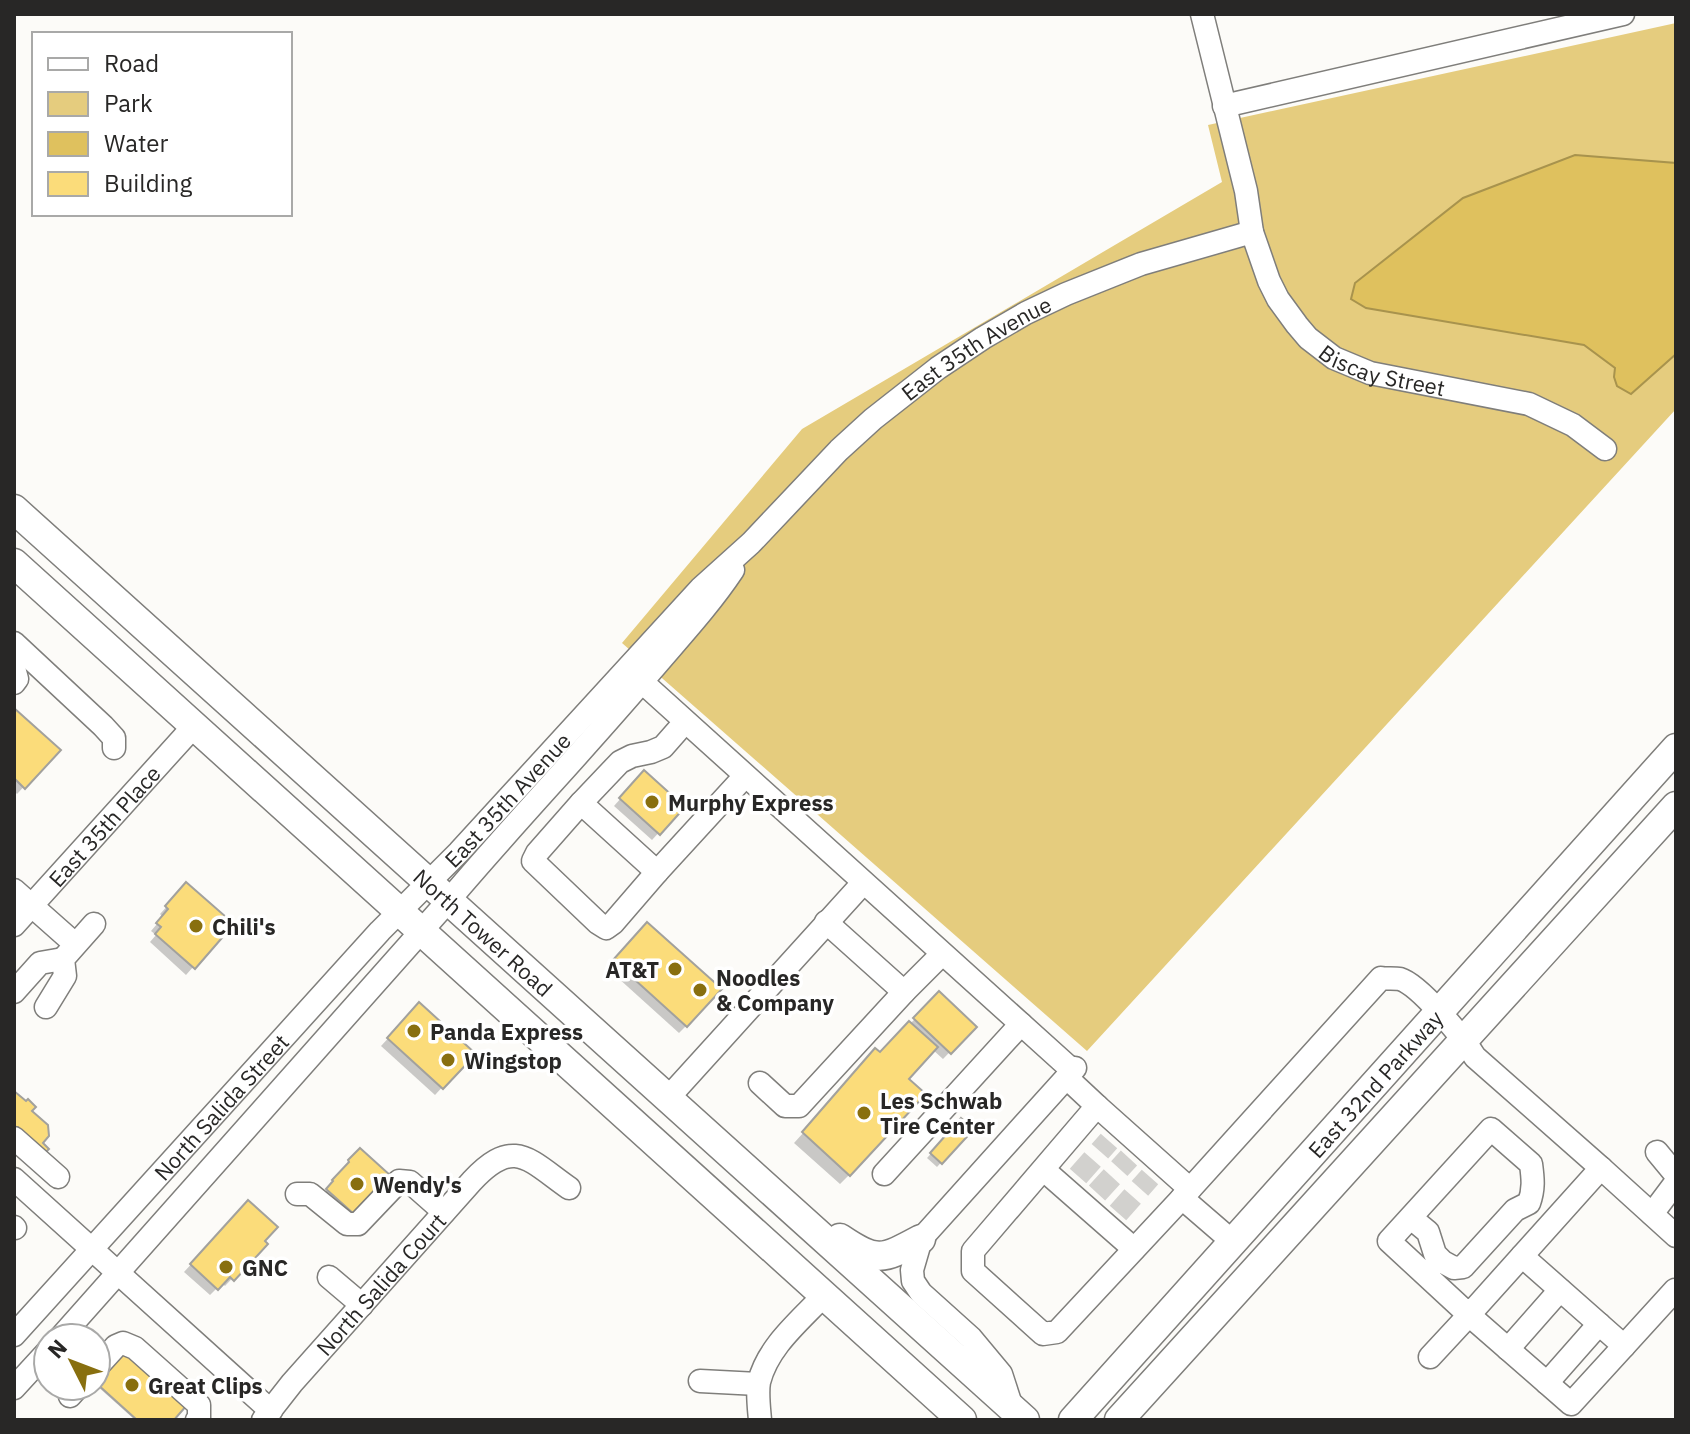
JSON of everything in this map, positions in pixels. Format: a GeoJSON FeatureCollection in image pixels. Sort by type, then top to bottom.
{"type":"FeatureCollection","features":[{"type":"Feature","properties":{"kind":"main road","name":"North Tower Road"},"geometry":{"type":"LineString","coordinates":[[14,509],[1019,1414]]}},
{"type":"Feature","properties":{"kind":"main road","name":"North Tower Road"},"geometry":{"type":"LineString","coordinates":[[14,563],[962,1420]]}},
{"type":"Feature","properties":{"kind":"main road","name":"East 32nd Parkway"},"geometry":{"type":"LineString","coordinates":[[1073,1420],[1676,748]]}},
{"type":"Feature","properties":{"kind":"main road","name":"East 32nd Parkway"},"geometry":{"type":"LineString","coordinates":[[1119,1420],[1676,806]]}},
{"type":"Feature","properties":{"kind":"main road"},"geometry":{"type":"LineString","coordinates":[[779,1197],[858,1250],[873,1256],[888,1256],[921,1239]]}},
{"type":"Feature","properties":{"kind":"street","name":"Biscay Street"},"geometry":{"type":"LineString","coordinates":[[1202,14],[1252,232],[1269,281],[1287,313],[1308,338],[1334,358],[1370,373],[1529,404],[1573,425],[1605,449]]}},
{"type":"Feature","properties":{"kind":"street"},"geometry":{"type":"LineString","coordinates":[[1224,106],[1623,14]]}},
{"type":"Feature","properties":{"kind":"street","name":"East 35th Avenue"},"geometry":{"type":"LineString","coordinates":[[439,891],[459,852],[635,676],[701,588],[751,543],[839,450],[903,394],[983,338],[1026,313],[1141,264],[1252,232]]}},
{"type":"Feature","properties":{"kind":"street"},"geometry":{"type":"LineString","coordinates":[[14,643],[103,726],[114,738],[114,748]]}},
{"type":"Feature","properties":{"kind":"street"},"geometry":{"type":"LineString","coordinates":[[14,668],[17,679],[14,683]]}},
{"type":"Feature","properties":{"kind":"street"},"geometry":{"type":"LineString","coordinates":[[635,676],[1072,1071],[1115,1134],[1186,1193],[1233,1242]]}},
{"type":"Feature","properties":{"kind":"street"},"geometry":{"type":"LineString","coordinates":[[685,722],[663,747],[620,762],[533,861],[598,923],[606,928],[613,923],[745,776]]}},
{"type":"Feature","properties":{"kind":"street","name":"East 35th Place"},"geometry":{"type":"LineString","coordinates":[[14,925],[194,726]]}},
{"type":"Feature","properties":{"kind":"street"},"geometry":{"type":"LineString","coordinates":[[581,803],[657,872]]}},
{"type":"Feature","properties":{"kind":"street"},"geometry":{"type":"LineString","coordinates":[[668,1098],[863,883]]}},
{"type":"Feature","properties":{"kind":"street"},"geometry":{"type":"LineString","coordinates":[[14,890],[69,951],[65,976],[46,1007]]}},
{"type":"Feature","properties":{"kind":"street","name":"North Salida Street"},"geometry":{"type":"LineString","coordinates":[[14,1335],[399,911],[439,891]]}},
{"type":"Feature","properties":{"kind":"street","name":"North Salida Street"},"geometry":{"type":"LineString","coordinates":[[74,1322],[420,931],[439,891]]}},
{"type":"Feature","properties":{"kind":"street"},"geometry":{"type":"LineString","coordinates":[[826,922],[904,992]]}},
{"type":"Feature","properties":{"kind":"street"},"geometry":{"type":"LineString","coordinates":[[14,978],[30,964],[69,951],[94,924]]}},
{"type":"Feature","properties":{"kind":"street"},"geometry":{"type":"LineString","coordinates":[[760,1083],[785,1106],[799,1106],[942,954]]}},
{"type":"Feature","properties":{"kind":"street"},"geometry":{"type":"LineString","coordinates":[[14,992],[40,963]]}},
{"type":"Feature","properties":{"kind":"street"},"geometry":{"type":"LineString","coordinates":[[1097,1106],[973,1251],[973,1271],[1043,1334],[1057,1332],[1381,978],[1401,979],[1438,1011],[1475,1057],[1676,1236]]}},
{"type":"Feature","properties":{"kind":"street"},"geometry":{"type":"LineString","coordinates":[[884,1174],[1021,1024]]}},
{"type":"Feature","properties":{"kind":"street"},"geometry":{"type":"LineString","coordinates":[[1019,1414],[1001,1374],[971,1338],[921,1293],[913,1281],[912,1270],[921,1239],[1072,1071]]}},
{"type":"Feature","properties":{"kind":"street"},"geometry":{"type":"LineString","coordinates":[[1411,1218],[1428,1232],[1435,1254],[1443,1262],[1454,1268],[1463,1267],[1515,1210],[1529,1203],[1533,1192],[1531,1164],[1491,1129],[1389,1241],[1571,1404],[1675,1290]]}},
{"type":"Feature","properties":{"kind":"street"},"geometry":{"type":"LineString","coordinates":[[14,1138],[58,1177]]}},
{"type":"Feature","properties":{"kind":"street"},"geometry":{"type":"LineString","coordinates":[[1657,1152],[1676,1175]]}},
{"type":"Feature","properties":{"kind":"street","name":"North Salida Court"},"geometry":{"type":"LineString","coordinates":[[14,1179],[267,1415],[292,1383],[489,1164],[516,1155],[525,1157],[569,1188]]}},
{"type":"Feature","properties":{"kind":"street"},"geometry":{"type":"LineString","coordinates":[[1430,1357],[1601,1168]]}},
{"type":"Feature","properties":{"kind":"street"},"geometry":{"type":"LineString","coordinates":[[1044,1170],[1072,1183],[1112,1219],[1134,1249]]}},
{"type":"Feature","properties":{"kind":"street"},"geometry":{"type":"LineString","coordinates":[[305,1195],[347,1224],[358,1224],[399,1181],[410,1182],[444,1212]]}},
{"type":"Feature","properties":{"kind":"street"},"geometry":{"type":"LineString","coordinates":[[1652,1214],[1676,1182]]}},
{"type":"Feature","properties":{"kind":"street"},"geometry":{"type":"LineString","coordinates":[[1529,1203],[1551,1223]]}},
{"type":"Feature","properties":{"kind":"street"},"geometry":{"type":"LineString","coordinates":[[1522,1256],[1624,1346]]}},
{"type":"Feature","properties":{"kind":"street"},"geometry":{"type":"LineString","coordinates":[[329,1277],[362,1305]]}},
{"type":"Feature","properties":{"kind":"street"},"geometry":{"type":"LineString","coordinates":[[1508,1349],[1560,1290]]}},
{"type":"Feature","properties":{"kind":"street"},"geometry":{"type":"LineString","coordinates":[[760,1420],[758,1384],[772,1352],[824,1295]]}},
{"type":"Feature","properties":{"kind":"street"},"geometry":{"type":"LineString","coordinates":[[1547,1383],[1599,1324]]}},
{"type":"Feature","properties":{"kind":"street"},"geometry":{"type":"LineString","coordinates":[[112,1350],[123,1343],[135,1348],[199,1405],[198,1419]]}},
{"type":"Feature","properties":{"kind":"street"},"geometry":{"type":"LineString","coordinates":[[14,1388],[32,1368]]}},
{"type":"Feature","properties":{"kind":"street"},"geometry":{"type":"LineString","coordinates":[[700,1381],[758,1384]]}},
{"type":"Feature","properties":{"kind":"green space"},"geometry":{"type":"Polygon","coordinates":[[[1676,23],[1676,409],[1087,1051],[622,643],[802,429],[1222,182],[1208,125],[1676,23]]]}},
{"type":"Feature","properties":{"kind":"water"},"geometry":{"type":"Polygon","coordinates":[[[1575,155],[1676,163],[1676,354],[1631,394],[1617,386],[1615,368],[1584,345],[1366,308],[1351,299],[1355,283],[1463,198],[1575,155]]]}},
{"type":"Feature","properties":{"kind":"building"},"geometry":{"type":"Polygon","coordinates":[[[14,708],[61,750],[25,789],[14,778],[14,708]]]}},
{"type":"Feature","properties":{"kind":"building","name":"Murphy Express"},"geometry":{"type":"Polygon","coordinates":[[[644,770],[685,807],[660,835],[619,798],[644,770]]]}},
{"type":"Feature","properties":{"kind":"building","name":"Chili's"},"geometry":{"type":"Polygon","coordinates":[[[186,882],[234,924],[195,969],[155,934],[161,927],[156,923],[168,909],[165,906],[186,882]]]}},
{"type":"Feature","properties":{"kind":"building"},"geometry":{"type":"Polygon","coordinates":[[[647,922],[722,989],[687,1027],[613,960],[647,922]]]}},
{"type":"Feature","properties":{"kind":"building"},"geometry":{"type":"Polygon","coordinates":[[[939,991],[977,1027],[951,1054],[913,1018],[939,991]]]}},
{"type":"Feature","properties":{"kind":"building"},"geometry":{"type":"Polygon","coordinates":[[[419,1002],[476,1054],[443,1089],[387,1038],[419,1002]]]}},
{"type":"Feature","properties":{"kind":"building","name":"Les Schwab Tire Center"},"geometry":{"type":"Polygon","coordinates":[[[909,1021],[938,1047],[909,1079],[926,1094],[850,1176],[802,1132],[875,1048],[880,1052],[909,1021]]]}},
{"type":"Feature","properties":{"kind":"building"},"geometry":{"type":"Polygon","coordinates":[[[14,1091],[36,1107],[32,1111],[48,1125],[49,1136],[43,1143],[49,1149],[41,1157],[14,1134],[14,1091]]]}},
{"type":"Feature","properties":{"kind":"building"},"geometry":{"type":"Polygon","coordinates":[[[961,1118],[974,1129],[942,1164],[930,1153],[961,1118]]]}},
{"type":"Feature","properties":{"kind":"building","name":"Wendy's"},"geometry":{"type":"Polygon","coordinates":[[[360,1148],[391,1176],[355,1215],[326,1189],[360,1148]]]}},
{"type":"Feature","properties":{"kind":"building"},"geometry":{"type":"Polygon","coordinates":[[[248,1200],[278,1227],[265,1241],[268,1244],[234,1281],[230,1277],[218,1290],[190,1264],[248,1200]]]}},
{"type":"Feature","properties":{"kind":"building"},"geometry":{"type":"Polygon","coordinates":[[[129,1353],[187,1405],[174,1420],[137,1420],[112,1397],[112,1357],[115,1354],[129,1353]]]}},
{"type":"Feature","properties":{"kind":"tunnel"},"geometry":{"type":"LineString","coordinates":[[1078,1176],[1109,1141]]}},
{"type":"Feature","properties":{"kind":"tunnel"},"geometry":{"type":"LineString","coordinates":[[1097,1193],[1129,1158]]}},
{"type":"Feature","properties":{"kind":"tunnel"},"geometry":{"type":"LineString","coordinates":[[1118,1213],[1150,1177]]}},
{"type":"Feature","properties":{"kind":"place","name":"Murphy Express"},"geometry":{"type":"Point","coordinates":[652,802]}},
{"type":"Feature","properties":{"kind":"place","name":"Chili's"},"geometry":{"type":"Point","coordinates":[196,926]}},
{"type":"Feature","properties":{"kind":"place","name":"AT&T"},"geometry":{"type":"Point","coordinates":[675,969]}},
{"type":"Feature","properties":{"kind":"place","name":"Noodles & Company"},"geometry":{"type":"Point","coordinates":[700,990]}},
{"type":"Feature","properties":{"kind":"place","name":"Panda Express"},"geometry":{"type":"Point","coordinates":[414,1031]}},
{"type":"Feature","properties":{"kind":"place","name":"Wingstop"},"geometry":{"type":"Point","coordinates":[448,1060]}},
{"type":"Feature","properties":{"kind":"place","name":"Les Schwab Tire Center"},"geometry":{"type":"Point","coordinates":[864,1113]}},
{"type":"Feature","properties":{"kind":"place","name":"Wendy's"},"geometry":{"type":"Point","coordinates":[357,1184]}},
{"type":"Feature","properties":{"kind":"place","name":"GNC"},"geometry":{"type":"Point","coordinates":[226,1267]}},
{"type":"Feature","properties":{"kind":"place","name":"Great Clips"},"geometry":{"type":"Point","coordinates":[132,1385]}}]}
